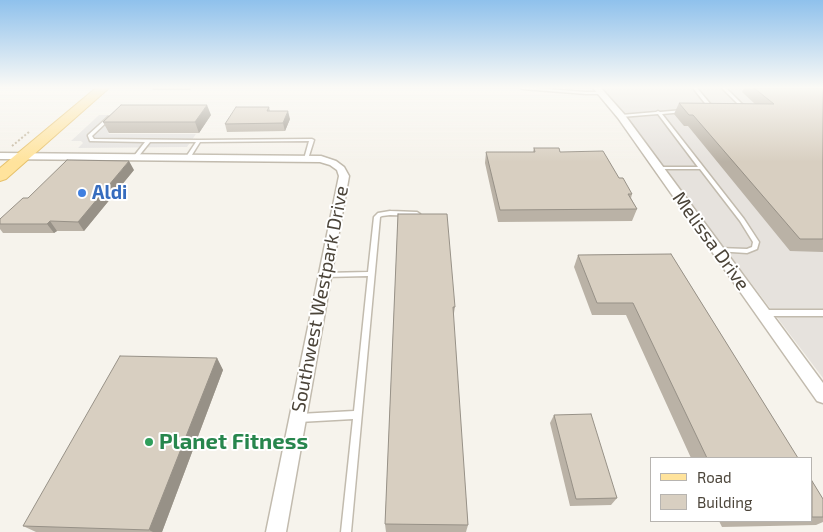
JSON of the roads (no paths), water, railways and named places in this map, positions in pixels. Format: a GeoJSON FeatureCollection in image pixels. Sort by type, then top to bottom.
{"type":"FeatureCollection","features":[{"type":"Feature","properties":{"kind":"main road"},"geometry":{"type":"LineString","coordinates":[[0,176],[74,113]]}},
{"type":"Feature","properties":{"kind":"street","name":"Melissa Drive"},"geometry":{"type":"LineString","coordinates":[[618,113],[823,396]]}},
{"type":"Feature","properties":{"kind":"street","name":"Southwest Westpark Drive"},"geometry":{"type":"LineString","coordinates":[[0,156],[321,159],[333,163],[341,169],[344,176],[276,532]]}},
{"type":"Feature","properties":{"kind":"lane"},"geometry":{"type":"LineString","coordinates":[[621,116],[650,113]]}},
{"type":"Feature","properties":{"kind":"lane"},"geometry":{"type":"LineString","coordinates":[[659,113],[742,220],[756,242],[756,248],[747,251],[718,250]]}},
{"type":"Feature","properties":{"kind":"lane"},"geometry":{"type":"LineString","coordinates":[[109,118],[90,136],[92,140],[312,140],[306,159]]}},
{"type":"Feature","properties":{"kind":"lane"},"geometry":{"type":"LineString","coordinates":[[136,156],[149,140]]}},
{"type":"Feature","properties":{"kind":"lane"},"geometry":{"type":"LineString","coordinates":[[188,157],[199,141]]}},
{"type":"Feature","properties":{"kind":"lane"},"geometry":{"type":"LineString","coordinates":[[659,168],[702,168]]}},
{"type":"Feature","properties":{"kind":"lane"},"geometry":{"type":"LineString","coordinates":[[346,532],[377,217],[380,214],[390,213],[417,214]]}},
{"type":"Feature","properties":{"kind":"lane"},"geometry":{"type":"LineString","coordinates":[[325,275],[372,274]]}},
{"type":"Feature","properties":{"kind":"lane"},"geometry":{"type":"LineString","coordinates":[[763,313],[823,313]]}},
{"type":"Feature","properties":{"kind":"lane"},"geometry":{"type":"LineString","coordinates":[[298,418],[358,416]]}},
{"type":"Feature","properties":{"kind":"place","name":"Aldi"},"geometry":{"type":"Point","coordinates":[82,193]}},
{"type":"Feature","properties":{"kind":"place","name":"Planet Fitness"},"geometry":{"type":"Point","coordinates":[149,442]}}]}
